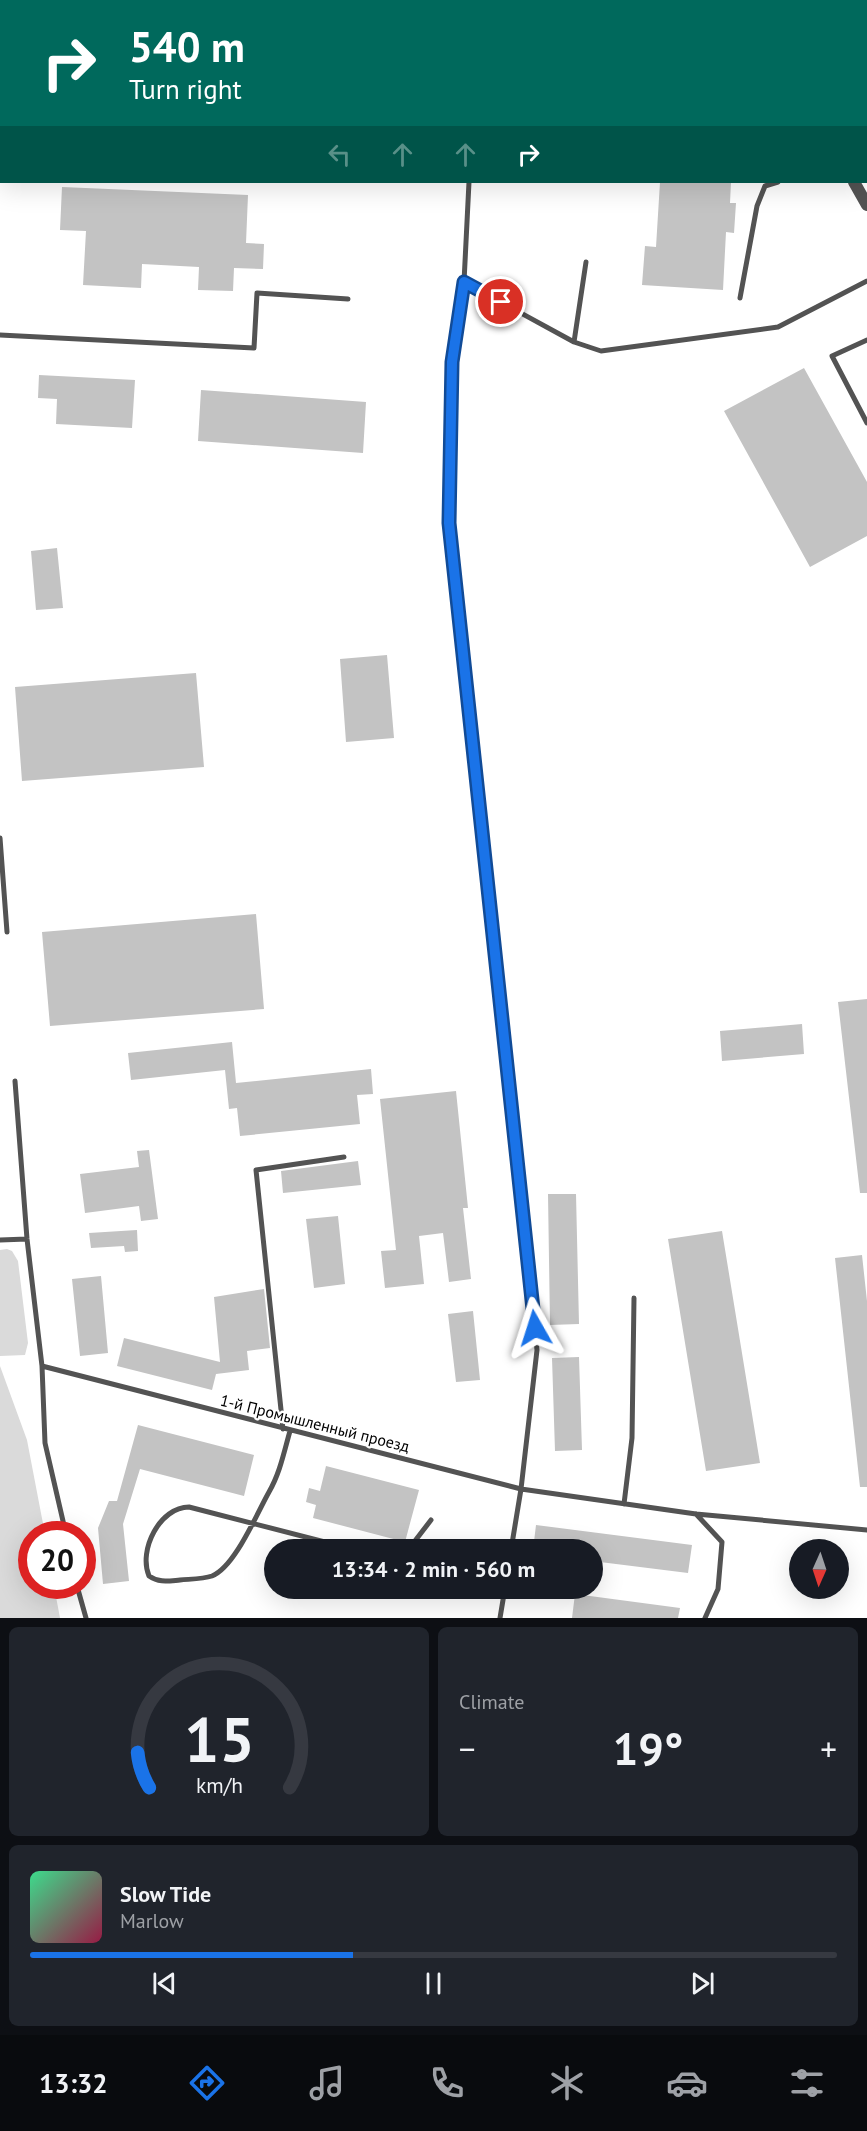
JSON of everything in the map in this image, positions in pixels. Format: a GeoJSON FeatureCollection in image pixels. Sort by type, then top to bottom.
{"type":"FeatureCollection","features":[{"type":"Feature","properties":{"kind":"street"},"geometry":{"type":"LineString","coordinates":[[855,183],[867,204]]}},
{"type":"Feature","properties":{"kind":"lane"},"geometry":{"type":"LineString","coordinates":[[469,183],[464,282],[452,362],[449,523],[537,1350],[513,1539]]}},
{"type":"Feature","properties":{"kind":"lane"},"geometry":{"type":"LineString","coordinates":[[740,298],[757,206],[765,186],[775,183]]}},
{"type":"Feature","properties":{"kind":"lane"},"geometry":{"type":"LineString","coordinates":[[574,342],[586,262]]}},
{"type":"Feature","properties":{"kind":"lane"},"geometry":{"type":"LineString","coordinates":[[464,282],[574,342],[601,351],[778,327],[867,281]]}},
{"type":"Feature","properties":{"kind":"lane"},"geometry":{"type":"LineString","coordinates":[[0,335],[254,348],[257,293],[348,299]]}},
{"type":"Feature","properties":{"kind":"lane"},"geometry":{"type":"LineString","coordinates":[[867,340],[832,356],[867,423]]}},
{"type":"Feature","properties":{"kind":"lane"},"geometry":{"type":"LineString","coordinates":[[0,838],[7,932]]}},
{"type":"Feature","properties":{"kind":"lane"},"geometry":{"type":"LineString","coordinates":[[15,1081],[27,1239],[42,1366],[45,1443],[63,1521]]}},
{"type":"Feature","properties":{"kind":"lane"},"geometry":{"type":"LineString","coordinates":[[314,1539],[252,1523],[189,1507],[170,1511],[165,1515],[146,1552],[145,1564],[149,1576],[161,1582],[213,1575],[231,1560],[252,1523],[276,1479],[286,1430],[256,1170],[344,1157]]}},
{"type":"Feature","properties":{"kind":"lane"},"geometry":{"type":"LineString","coordinates":[[0,1240],[27,1239]]}},
{"type":"Feature","properties":{"kind":"lane"},"geometry":{"type":"LineString","coordinates":[[624,1504],[632,1438],[634,1298]]}},
{"type":"Feature","properties":{"kind":"lane","name":"1-й Промышленный проезд"},"geometry":{"type":"LineString","coordinates":[[42,1366],[521,1489],[696,1514],[867,1530]]}},
{"type":"Feature","properties":{"kind":"lane"},"geometry":{"type":"LineString","coordinates":[[696,1514],[722,1542],[718,1589],[705,1618]]}},
{"type":"Feature","properties":{"kind":"lane"},"geometry":{"type":"LineString","coordinates":[[416,1539],[431,1520]]}},
{"type":"Feature","properties":{"kind":"lane"},"geometry":{"type":"LineString","coordinates":[[81,1599],[86,1618]]}},
{"type":"Feature","properties":{"kind":"lane"},"geometry":{"type":"LineString","coordinates":[[500,1618],[503,1599]]}},
{"type":"Feature","properties":{"kind":"shaded area"},"geometry":{"type":"Polygon","coordinates":[[[0,1250],[12,1251],[18,1261],[28,1343],[25,1355],[0,1356],[0,1250]]]}},
{"type":"Feature","properties":{"kind":"shaded area"},"geometry":{"type":"Polygon","coordinates":[[[0,1366],[27,1440],[43,1521],[18,1521],[18,1599],[56,1599],[60,1618],[0,1618],[0,1366]]]}},
{"type":"Feature","properties":{"kind":"building"},"geometry":{"type":"Polygon","coordinates":[[[660,183],[731,183],[730,203],[736,203],[734,233],[726,232],[723,290],[642,285],[645,246],[656,247],[660,183]]]}},
{"type":"Feature","properties":{"kind":"building"},"geometry":{"type":"Polygon","coordinates":[[[62,187],[248,195],[246,243],[264,244],[263,269],[234,268],[233,291],[198,290],[199,267],[142,264],[141,288],[83,285],[86,231],[60,230],[62,187]]]}},
{"type":"Feature","properties":{"kind":"building"},"geometry":{"type":"Polygon","coordinates":[[[804,368],[867,482],[867,536],[810,567],[724,411],[804,368]]]}},
{"type":"Feature","properties":{"kind":"building"},"geometry":{"type":"Polygon","coordinates":[[[39,375],[135,380],[132,428],[56,424],[57,399],[38,398],[39,375]]]}},
{"type":"Feature","properties":{"kind":"building"},"geometry":{"type":"Polygon","coordinates":[[[201,390],[366,402],[363,453],[198,441],[201,390]]]}},
{"type":"Feature","properties":{"kind":"building"},"geometry":{"type":"Polygon","coordinates":[[[57,548],[63,608],[36,610],[31,551],[57,548]]]}},
{"type":"Feature","properties":{"kind":"building"},"geometry":{"type":"Polygon","coordinates":[[[387,655],[394,738],[346,742],[340,659],[387,655]]]}},
{"type":"Feature","properties":{"kind":"building"},"geometry":{"type":"Polygon","coordinates":[[[196,673],[204,767],[22,781],[15,687],[196,673]]]}},
{"type":"Feature","properties":{"kind":"building"},"geometry":{"type":"Polygon","coordinates":[[[256,914],[264,1009],[50,1026],[42,932],[256,914]]]}},
{"type":"Feature","properties":{"kind":"building"},"geometry":{"type":"Polygon","coordinates":[[[867,999],[867,1193],[860,1193],[838,1002],[867,999]]]}},
{"type":"Feature","properties":{"kind":"building"},"geometry":{"type":"Polygon","coordinates":[[[802,1024],[804,1054],[722,1061],[720,1031],[802,1024]]]}},
{"type":"Feature","properties":{"kind":"building"},"geometry":{"type":"Polygon","coordinates":[[[232,1042],[236,1083],[371,1069],[373,1094],[357,1095],[360,1124],[240,1136],[237,1108],[229,1109],[225,1070],[131,1080],[128,1053],[232,1042]]]}},
{"type":"Feature","properties":{"kind":"building"},"geometry":{"type":"Polygon","coordinates":[[[456,1091],[468,1208],[463,1208],[471,1279],[449,1282],[443,1233],[419,1236],[424,1284],[385,1288],[381,1251],[396,1250],[380,1099],[456,1091]]]}},
{"type":"Feature","properties":{"kind":"building"},"geometry":{"type":"Polygon","coordinates":[[[149,1150],[158,1219],[141,1221],[139,1206],[85,1213],[80,1174],[139,1167],[137,1151],[149,1150]]]}},
{"type":"Feature","properties":{"kind":"building"},"geometry":{"type":"Polygon","coordinates":[[[358,1161],[361,1185],[283,1193],[281,1171],[358,1161]]]}},
{"type":"Feature","properties":{"kind":"building"},"geometry":{"type":"Polygon","coordinates":[[[548,1194],[576,1194],[579,1324],[550,1325],[548,1194]]]}},
{"type":"Feature","properties":{"kind":"building"},"geometry":{"type":"Polygon","coordinates":[[[338,1216],[345,1284],[314,1288],[306,1219],[338,1216]]]}},
{"type":"Feature","properties":{"kind":"building"},"geometry":{"type":"Polygon","coordinates":[[[137,1230],[138,1251],[125,1252],[124,1246],[91,1248],[89,1233],[137,1230]]]}},
{"type":"Feature","properties":{"kind":"building"},"geometry":{"type":"Polygon","coordinates":[[[722,1231],[760,1463],[706,1471],[668,1239],[722,1231]]]}},
{"type":"Feature","properties":{"kind":"building"},"geometry":{"type":"Polygon","coordinates":[[[862,1255],[867,1301],[867,1487],[860,1487],[835,1258],[862,1255]]]}},
{"type":"Feature","properties":{"kind":"building"},"geometry":{"type":"Polygon","coordinates":[[[101,1276],[108,1353],[80,1356],[72,1279],[101,1276]]]}},
{"type":"Feature","properties":{"kind":"building"},"geometry":{"type":"Polygon","coordinates":[[[264,1289],[270,1348],[247,1351],[249,1370],[216,1374],[212,1390],[117,1366],[124,1338],[220,1362],[214,1297],[264,1289]]]}},
{"type":"Feature","properties":{"kind":"building"},"geometry":{"type":"Polygon","coordinates":[[[473,1311],[480,1380],[456,1382],[448,1314],[473,1311]]]}},
{"type":"Feature","properties":{"kind":"building"},"geometry":{"type":"Polygon","coordinates":[[[579,1357],[582,1450],[555,1451],[552,1358],[579,1357]]]}},
{"type":"Feature","properties":{"kind":"building"},"geometry":{"type":"Polygon","coordinates":[[[138,1425],[254,1455],[244,1496],[140,1469],[123,1524],[129,1581],[103,1584],[98,1528],[109,1501],[117,1501],[138,1425]]]}},
{"type":"Feature","properties":{"kind":"building"},"geometry":{"type":"Polygon","coordinates":[[[326,1466],[419,1490],[406,1539],[394,1539],[313,1518],[316,1505],[306,1502],[309,1488],[320,1491],[326,1466]]]}},
{"type":"Feature","properties":{"kind":"building"},"geometry":{"type":"Polygon","coordinates":[[[536,1525],[692,1545],[688,1573],[603,1562],[603,1539],[534,1539],[536,1525]]]}},
{"type":"Feature","properties":{"kind":"building"},"geometry":{"type":"Polygon","coordinates":[[[603,1598],[680,1608],[678,1618],[572,1618],[574,1599],[603,1598]]]}},
{"type":"Feature","properties":{"kind":"route"},"geometry":{"type":"LineString","coordinates":[[501,302],[464,282],[452,362],[449,523],[535,1328]]}}]}
